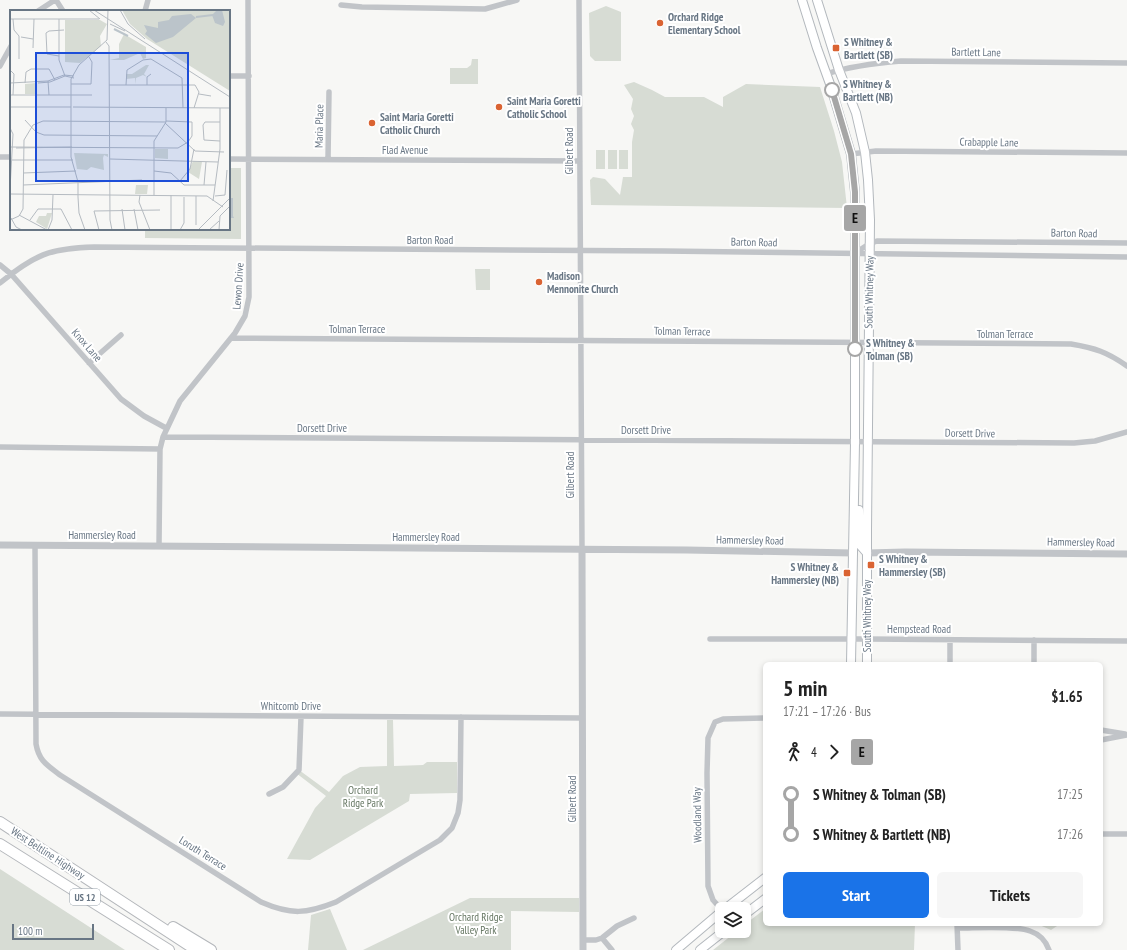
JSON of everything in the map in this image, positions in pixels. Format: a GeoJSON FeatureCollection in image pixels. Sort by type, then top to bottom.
{"type":"FeatureCollection","features":[{"type":"Feature","properties":{"kind":"highway","name":"West Beltline Highway"},"geometry":{"type":"LineString","coordinates":[[0,822],[196,950]]}},
{"type":"Feature","properties":{"kind":"highway","name":"West Beltline Highway"},"geometry":{"type":"LineString","coordinates":[[0,844],[169,950]]}},
{"type":"Feature","properties":{"kind":"highway"},"geometry":{"type":"LineString","coordinates":[[48,853],[211,950]]}},
{"type":"Feature","properties":{"kind":"main road","name":"South Whitney Way"},"geometry":{"type":"LineString","coordinates":[[802,0],[851,154],[855,192],[855,443],[851,662]]}},
{"type":"Feature","properties":{"kind":"main road","name":"South Whitney Way"},"geometry":{"type":"LineString","coordinates":[[816,0],[839,70],[856,113],[865,152],[869,199],[867,662]]}},
{"type":"Feature","properties":{"kind":"main road"},"geometry":{"type":"LineString","coordinates":[[854,475],[858,491],[860,545],[867,553]]}},
{"type":"Feature","properties":{"kind":"main road"},"geometry":{"type":"LineString","coordinates":[[734,902],[763,880]]}},
{"type":"Feature","properties":{"kind":"main road"},"geometry":{"type":"LineString","coordinates":[[751,910],[763,901]]}},
{"type":"Feature","properties":{"kind":"main road"},"geometry":{"type":"LineString","coordinates":[[676,950],[715,917]]}},
{"type":"Feature","properties":{"kind":"main road"},"geometry":{"type":"LineString","coordinates":[[700,950],[715,938]]}},
{"type":"Feature","properties":{"kind":"street"},"geometry":{"type":"LineString","coordinates":[[40,10],[56,0],[62,10]]}},
{"type":"Feature","properties":{"kind":"street"},"geometry":{"type":"LineString","coordinates":[[145,10],[148,0]]}},
{"type":"Feature","properties":{"kind":"street","name":"Lewon Drive"},"geometry":{"type":"LineString","coordinates":[[159,546],[160,449],[166,428],[180,401],[231,338],[245,316],[249,297],[248,0]]}},
{"type":"Feature","properties":{"kind":"street"},"geometry":{"type":"LineString","coordinates":[[341,5],[362,7],[485,9],[518,0]]}},
{"type":"Feature","properties":{"kind":"street","name":"Gilbert Road"},"geometry":{"type":"LineString","coordinates":[[579,0],[583,950]]}},
{"type":"Feature","properties":{"kind":"street"},"geometry":{"type":"LineString","coordinates":[[0,66],[10,48]]}},
{"type":"Feature","properties":{"kind":"street","name":"Bartlett Lane"},"geometry":{"type":"LineString","coordinates":[[826,74],[839,70],[880,63],[909,61],[1127,63]]}},
{"type":"Feature","properties":{"kind":"street"},"geometry":{"type":"LineString","coordinates":[[230,76],[249,76]]}},
{"type":"Feature","properties":{"kind":"street","name":"Maria Place"},"geometry":{"type":"LineString","coordinates":[[328,159],[329,92]]}},
{"type":"Feature","properties":{"kind":"street","name":"Crabapple Lane"},"geometry":{"type":"LineString","coordinates":[[851,154],[876,151],[1127,153]]}},
{"type":"Feature","properties":{"kind":"street","name":"Flad Avenue"},"geometry":{"type":"LineString","coordinates":[[230,159],[580,161]]}},
{"type":"Feature","properties":{"kind":"street","name":"Barton Road"},"geometry":{"type":"LineString","coordinates":[[855,253],[877,241],[1127,243]]}},
{"type":"Feature","properties":{"kind":"street","name":"Barton Road"},"geometry":{"type":"LineString","coordinates":[[0,283],[10,274],[37,257],[55,250],[72,247],[581,250],[1127,257]]}},
{"type":"Feature","properties":{"kind":"street","name":"Knox Lane"},"geometry":{"type":"LineString","coordinates":[[0,265],[10,274],[121,398],[144,416],[166,428]]}},
{"type":"Feature","properties":{"kind":"street"},"geometry":{"type":"LineString","coordinates":[[89,363],[121,335]]}},
{"type":"Feature","properties":{"kind":"street","name":"Tolman Terrace"},"geometry":{"type":"LineString","coordinates":[[231,338],[1071,344],[1092,347],[1113,356],[1127,366]]}},
{"type":"Feature","properties":{"kind":"street","name":"Dorsett Drive"},"geometry":{"type":"LineString","coordinates":[[163,437],[855,443],[1074,443],[1095,441],[1127,432]]}},
{"type":"Feature","properties":{"kind":"street"},"geometry":{"type":"LineString","coordinates":[[0,447],[160,449]]}},
{"type":"Feature","properties":{"kind":"street","name":"Hammersley Road"},"geometry":{"type":"LineString","coordinates":[[0,545],[582,549],[852,553]]}},
{"type":"Feature","properties":{"kind":"street","name":"Loruth Terrace"},"geometry":{"type":"LineString","coordinates":[[35,545],[37,753],[44,763],[60,775],[261,902],[286,911],[302,912],[318,909],[336,902],[440,840],[452,828],[458,814],[460,800],[460,718]]}},
{"type":"Feature","properties":{"kind":"street","name":"Hammersley Road"},"geometry":{"type":"LineString","coordinates":[[867,553],[1127,554]]}},
{"type":"Feature","properties":{"kind":"street","name":"Hempstead Road"},"geometry":{"type":"LineString","coordinates":[[710,639],[1127,641]]}},
{"type":"Feature","properties":{"kind":"street"},"geometry":{"type":"LineString","coordinates":[[950,640],[950,662]]}},
{"type":"Feature","properties":{"kind":"street"},"geometry":{"type":"LineString","coordinates":[[1034,640],[1034,662]]}},
{"type":"Feature","properties":{"kind":"street","name":"Whitcomb Drive"},"geometry":{"type":"LineString","coordinates":[[0,714],[582,718]]}},
{"type":"Feature","properties":{"kind":"street"},"geometry":{"type":"LineString","coordinates":[[270,794],[283,787],[299,770],[301,717]]}},
{"type":"Feature","properties":{"kind":"street","name":"Woodland Way"},"geometry":{"type":"LineString","coordinates":[[715,902],[708,886],[708,738],[715,722],[739,718],[763,718]]}},
{"type":"Feature","properties":{"kind":"street"},"geometry":{"type":"LineString","coordinates":[[1103,730],[1127,734]]}},
{"type":"Feature","properties":{"kind":"street"},"geometry":{"type":"LineString","coordinates":[[1103,740],[1127,734]]}},
{"type":"Feature","properties":{"kind":"street"},"geometry":{"type":"LineString","coordinates":[[1103,834],[1127,834]]}},
{"type":"Feature","properties":{"kind":"street"},"geometry":{"type":"LineString","coordinates":[[584,940],[596,940],[602,938],[617,926],[634,918]]}},
{"type":"Feature","properties":{"kind":"street"},"geometry":{"type":"LineString","coordinates":[[958,950],[958,926],[1020,929],[1030,931],[1042,938],[1049,950]]}},
{"type":"Feature","properties":{"kind":"street"},"geometry":{"type":"LineString","coordinates":[[602,938],[612,950]]}},
{"type":"Feature","properties":{"kind":"green space"},"geometry":{"type":"Polygon","coordinates":[[[606,6],[621,12],[621,61],[595,61],[590,56],[589,13],[606,6]]]}},
{"type":"Feature","properties":{"kind":"green space"},"geometry":{"type":"Polygon","coordinates":[[[472,59],[478,59],[478,84],[450,84],[450,68],[467,68],[471,65],[472,59]]]}},
{"type":"Feature","properties":{"kind":"green space"},"geometry":{"type":"Polygon","coordinates":[[[634,82],[665,97],[704,97],[723,107],[723,97],[746,84],[820,87],[842,162],[847,208],[591,205],[590,180],[593,177],[605,179],[620,195],[623,177],[632,177],[632,142],[634,130],[631,124],[634,116],[631,109],[633,99],[624,85],[634,82]]]}},
{"type":"Feature","properties":{"kind":"green space"},"geometry":{"type":"Polygon","coordinates":[[[596,150],[605,150],[605,169],[596,169],[596,150]]]}},
{"type":"Feature","properties":{"kind":"green space"},"geometry":{"type":"Polygon","coordinates":[[[608,150],[617,150],[617,169],[608,169],[608,150]]]}},
{"type":"Feature","properties":{"kind":"green space"},"geometry":{"type":"Polygon","coordinates":[[[619,150],[628,150],[628,169],[619,169],[619,150]]]}},
{"type":"Feature","properties":{"kind":"green space"},"geometry":{"type":"Polygon","coordinates":[[[230,168],[241,168],[241,239],[145,238],[145,230],[230,230],[230,168]]]}},
{"type":"Feature","properties":{"kind":"green space"},"geometry":{"type":"Polygon","coordinates":[[[475,269],[490,269],[490,290],[476,290],[475,269]]]}},
{"type":"Feature","properties":{"kind":"green space","name":"Orchard Ridge Park"},"geometry":{"type":"Polygon","coordinates":[[[387,720],[393,720],[394,766],[423,765],[427,762],[457,762],[457,793],[410,794],[409,801],[310,860],[287,859],[315,808],[326,796],[296,773],[299,770],[329,792],[343,776],[360,767],[387,766],[387,720]]]}},
{"type":"Feature","properties":{"kind":"green space"},"geometry":{"type":"Polygon","coordinates":[[[0,869],[125,950],[0,950],[0,869]]]}},
{"type":"Feature","properties":{"kind":"green space","name":"Orchard Ridge Valley Park"},"geometry":{"type":"Polygon","coordinates":[[[470,898],[579,898],[579,912],[511,911],[511,950],[363,950],[470,898]]]}},
{"type":"Feature","properties":{"kind":"green space"},"geometry":{"type":"Polygon","coordinates":[[[330,909],[347,950],[308,950],[311,915],[330,909]]]}},
{"type":"Feature","properties":{"kind":"green space"},"geometry":{"type":"Polygon","coordinates":[[[763,911],[763,926],[915,926],[914,950],[713,950],[728,938],[751,938],[751,920],[763,911]]]}},
{"type":"Feature","properties":{"kind":"green space"},"geometry":{"type":"Polygon","coordinates":[[[1042,926],[1057,926],[1051,930],[1042,926]]]}},
{"type":"Feature","properties":{"kind":"shaded area"},"geometry":{"type":"Polygon","coordinates":[[[230,198],[233,198],[234,218],[230,218],[230,198]]]}},
{"type":"Feature","properties":{"kind":"bus line","name":"E"},"geometry":{"type":"LineString","coordinates":[[832,90],[851,154],[853,167],[855,192],[855,349]]}},
{"type":"Feature","properties":{"kind":"place","name":"Orchard Ridge Elementary School"},"geometry":{"type":"Point","coordinates":[660,23]}},
{"type":"Feature","properties":{"kind":"place","name":"S Whitney & Bartlett (SB)"},"geometry":{"type":"Point","coordinates":[836,48]}},
{"type":"Feature","properties":{"kind":"place","name":"S Whitney & Bartlett (NB)"},"geometry":{"type":"Point","coordinates":[832,90]}},
{"type":"Feature","properties":{"kind":"place","name":"Saint Maria Goretti Catholic School"},"geometry":{"type":"Point","coordinates":[499,107]}},
{"type":"Feature","properties":{"kind":"place","name":"Saint Maria Goretti Catholic Church"},"geometry":{"type":"Point","coordinates":[372,123]}},
{"type":"Feature","properties":{"kind":"place","name":"Madison Mennonite Church"},"geometry":{"type":"Point","coordinates":[539,282]}},
{"type":"Feature","properties":{"kind":"place","name":"S Whitney & Tolman (SB)"},"geometry":{"type":"Point","coordinates":[855,349]}},
{"type":"Feature","properties":{"kind":"place","name":"S Whitney & Hammersley (SB)"},"geometry":{"type":"Point","coordinates":[871,565]}},
{"type":"Feature","properties":{"kind":"place","name":"S Whitney & Hammersley (NB)"},"geometry":{"type":"Point","coordinates":[847,573]}}]}
